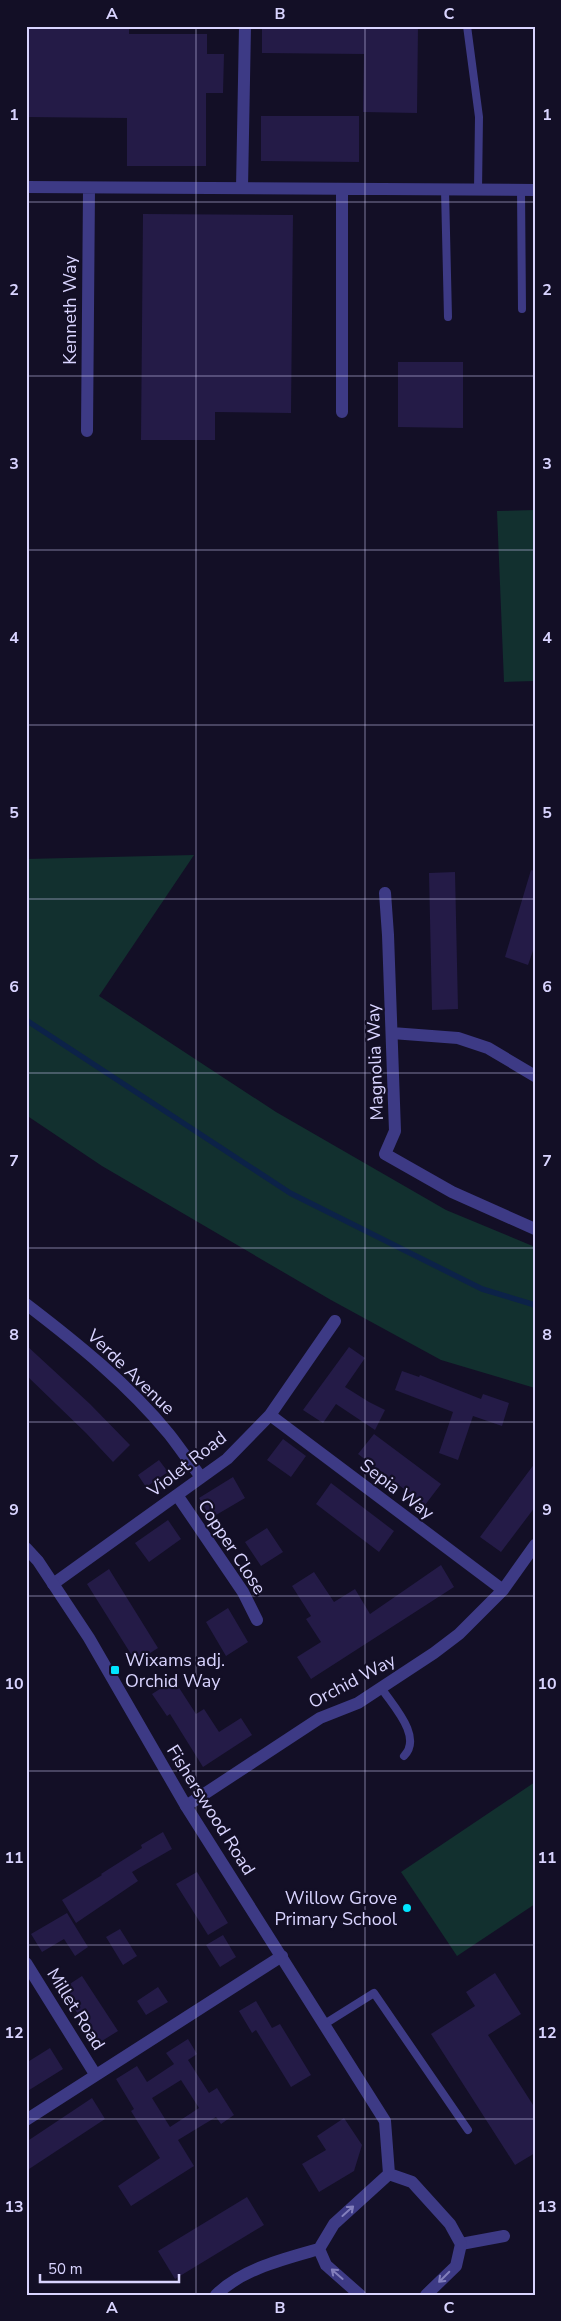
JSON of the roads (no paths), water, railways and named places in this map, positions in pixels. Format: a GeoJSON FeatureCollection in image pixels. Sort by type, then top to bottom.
{"type":"FeatureCollection","features":[{"type":"Feature","properties":{"kind":"street"},"geometry":{"type":"LineString","coordinates":[[242,188],[246,26]]}},
{"type":"Feature","properties":{"kind":"street"},"geometry":{"type":"LineString","coordinates":[[26,187],[88,189],[535,190]]}},
{"type":"Feature","properties":{"kind":"street","name":"Kenneth Way"},"geometry":{"type":"LineString","coordinates":[[87,431],[88,189]]}},
{"type":"Feature","properties":{"kind":"street"},"geometry":{"type":"LineString","coordinates":[[342,190],[342,412]]}},
{"type":"Feature","properties":{"kind":"street","name":"Magnolia Way"},"geometry":{"type":"LineString","coordinates":[[385,893],[395,1131],[385,1154],[452,1192],[535,1229]]}},
{"type":"Feature","properties":{"kind":"street"},"geometry":{"type":"LineString","coordinates":[[392,1034],[458,1038],[488,1048],[535,1076]]}},
{"type":"Feature","properties":{"kind":"street","name":"Verde Avenue"},"geometry":{"type":"LineString","coordinates":[[26,1304],[69,1337],[125,1386],[169,1434],[201,1478]]}},
{"type":"Feature","properties":{"kind":"street","name":"Violet Road"},"geometry":{"type":"LineString","coordinates":[[54,1584],[227,1459],[270,1415],[335,1321]]}},
{"type":"Feature","properties":{"kind":"street","name":"Sepia Way"},"geometry":{"type":"LineString","coordinates":[[270,1415],[503,1590]]}},
{"type":"Feature","properties":{"kind":"street","name":"Copper Close"},"geometry":{"type":"LineString","coordinates":[[177,1494],[243,1592],[257,1620]]}},
{"type":"Feature","properties":{"kind":"street","name":"Orchid Way"},"geometry":{"type":"LineString","coordinates":[[186,1806],[320,1718],[358,1703],[382,1689],[459,1634],[503,1590],[535,1545]]}},
{"type":"Feature","properties":{"kind":"street","name":"Fisherswood Road"},"geometry":{"type":"LineString","coordinates":[[26,1548],[38,1561],[89,1638],[186,1806],[385,2121],[389,2174]]}},
{"type":"Feature","properties":{"kind":"street"},"geometry":{"type":"LineString","coordinates":[[26,2120],[282,1956]]}},
{"type":"Feature","properties":{"kind":"street","name":"Millet Road"},"geometry":{"type":"LineString","coordinates":[[26,1963],[93,2076]]}},
{"type":"Feature","properties":{"kind":"street"},"geometry":{"type":"LineString","coordinates":[[216,2295],[222,2288],[269,2263],[319,2249],[334,2224],[389,2174],[412,2182],[450,2224],[461,2244],[456,2266],[426,2295]]}},
{"type":"Feature","properties":{"kind":"street"},"geometry":{"type":"LineString","coordinates":[[461,2244],[504,2236]]}},
{"type":"Feature","properties":{"kind":"street"},"geometry":{"type":"LineString","coordinates":[[319,2249],[326,2265],[360,2295]]}},
{"type":"Feature","properties":{"kind":"lane"},"geometry":{"type":"LineString","coordinates":[[467,26],[479,117],[478,190]]}},
{"type":"Feature","properties":{"kind":"lane"},"geometry":{"type":"LineString","coordinates":[[445,190],[448,317]]}},
{"type":"Feature","properties":{"kind":"lane"},"geometry":{"type":"LineString","coordinates":[[521,190],[522,308]]}},
{"type":"Feature","properties":{"kind":"lane"},"geometry":{"type":"LineString","coordinates":[[382,1689],[410,1735],[409,1752],[404,1756]]}},
{"type":"Feature","properties":{"kind":"lane"},"geometry":{"type":"LineString","coordinates":[[323,2025],[374,1993],[468,2130]]}},
{"type":"Feature","properties":{"kind":"waterway"},"geometry":{"type":"LineString","coordinates":[[26,1020],[290,1193],[482,1289],[535,1305]]}},
{"type":"Feature","properties":{"kind":"place","name":"Wixams adj. Orchid Way"},"geometry":{"type":"Point","coordinates":[115,1670]}},
{"type":"Feature","properties":{"kind":"place","name":"Willow Grove Primary School"},"geometry":{"type":"Point","coordinates":[407,1908]}}]}
